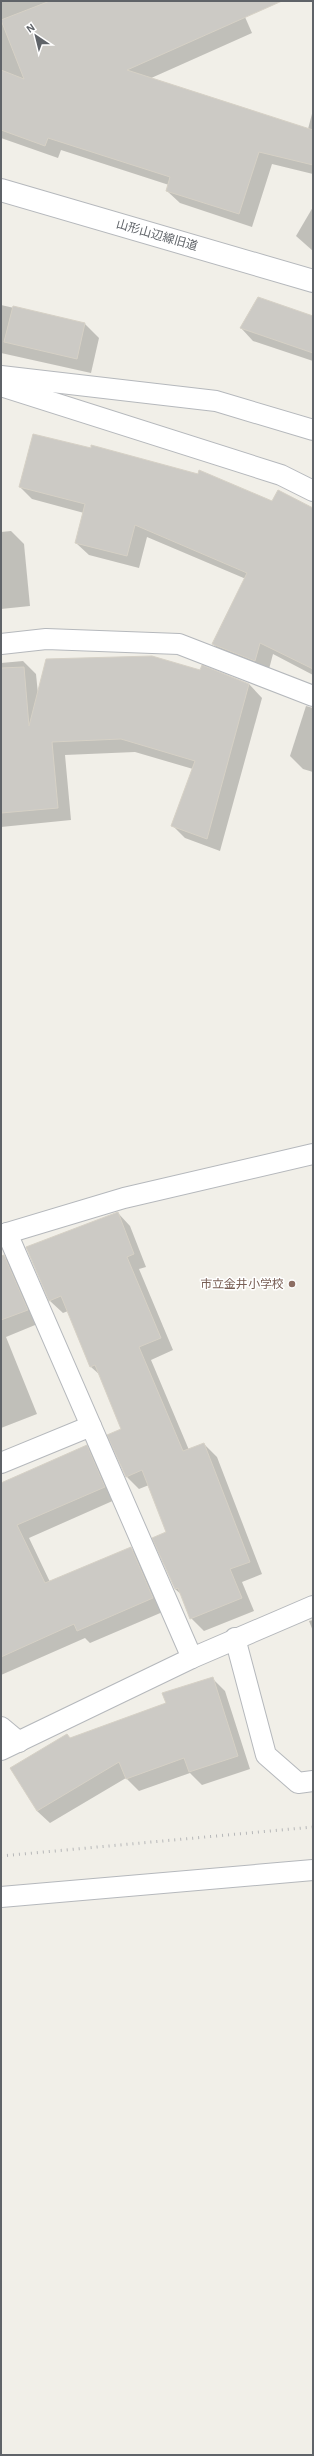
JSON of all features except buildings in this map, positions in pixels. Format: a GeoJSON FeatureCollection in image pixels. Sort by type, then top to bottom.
{"type":"FeatureCollection","features":[{"type":"Feature","properties":{"kind":"street","name":"山形山辺線旧道"},"geometry":{"type":"LineString","coordinates":[[1,190],[313,281]]}},
{"type":"Feature","properties":{"kind":"lane"},"geometry":{"type":"LineString","coordinates":[[1,376],[216,400],[313,430]]}},
{"type":"Feature","properties":{"kind":"lane"},"geometry":{"type":"LineString","coordinates":[[1,386],[281,475],[313,491]]}},
{"type":"Feature","properties":{"kind":"lane"},"geometry":{"type":"LineString","coordinates":[[1,644],[46,639],[179,644],[313,696]]}},
{"type":"Feature","properties":{"kind":"lane"},"geometry":{"type":"LineString","coordinates":[[192,1658],[91,1426],[4,1234],[124,1198],[313,1154]]}},
{"type":"Feature","properties":{"kind":"lane"},"geometry":{"type":"LineString","coordinates":[[1,1464],[91,1426]]}},
{"type":"Feature","properties":{"kind":"lane"},"geometry":{"type":"LineString","coordinates":[[1,1750],[235,1638],[313,1606]]}},
{"type":"Feature","properties":{"kind":"lane"},"geometry":{"type":"LineString","coordinates":[[235,1638],[266,1755],[298,1783],[313,1781]]}},
{"type":"Feature","properties":{"kind":"lane"},"geometry":{"type":"LineString","coordinates":[[1,1728],[20,1742]]}},
{"type":"Feature","properties":{"kind":"lane"},"geometry":{"type":"LineString","coordinates":[[1,1897],[313,1870]]}},
{"type":"Feature","properties":{"kind":"railway"},"geometry":{"type":"LineString","coordinates":[[1,1856],[313,1827]]}},
{"type":"Feature","properties":{"kind":"place","name":"市立金井小学校"},"geometry":{"type":"Point","coordinates":[292,1284]}}]}
